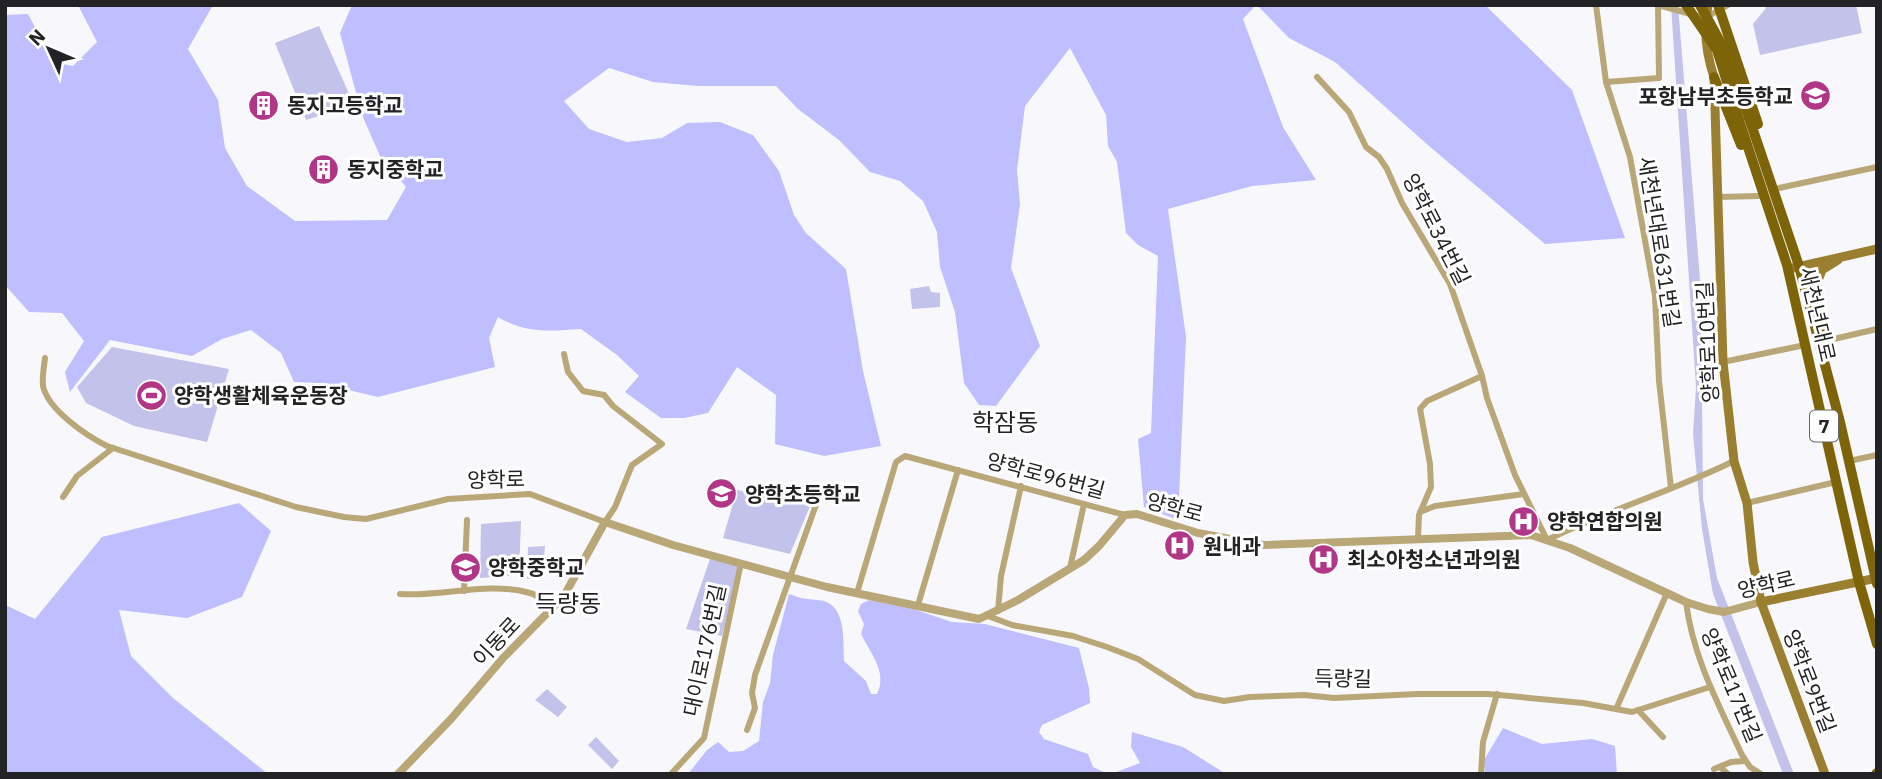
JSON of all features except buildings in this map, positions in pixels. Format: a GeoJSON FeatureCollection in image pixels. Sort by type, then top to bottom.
{"type":"FeatureCollection","features":[{"type":"Feature","properties":{"kind":"main road","name":"새천년대로"},"geometry":{"type":"LineString","coordinates":[[1686,5],[1717,50],[1802,266],[1876,580]]}},
{"type":"Feature","properties":{"kind":"main road","name":"새천년대로"},"geometry":{"type":"LineString","coordinates":[[1700,5],[1723,47],[1788,267],[1859,582],[1876,643]]}},
{"type":"Feature","properties":{"kind":"main road","name":"양학로10번길"},"geometry":{"type":"LineString","coordinates":[[1718,6],[1705,18],[1706,52],[1714,77],[1723,362],[1734,461],[1746,503],[1761,602]]}},
{"type":"Feature","properties":{"kind":"main road"},"geometry":{"type":"LineString","coordinates":[[1718,6],[1813,294],[1827,352],[1826,366]]}},
{"type":"Feature","properties":{"kind":"main road"},"geometry":{"type":"LineString","coordinates":[[1710,66],[1715,56],[1732,47]]}},
{"type":"Feature","properties":{"kind":"main road"},"geometry":{"type":"LineString","coordinates":[[1714,77],[1779,257],[1788,267],[1877,249]]}},
{"type":"Feature","properties":{"kind":"main road"},"geometry":{"type":"LineString","coordinates":[[1813,294],[1822,270],[1841,257]]}},
{"type":"Feature","properties":{"kind":"main road","name":"양학로"},"geometry":{"type":"LineString","coordinates":[[1761,602],[1876,580]]}},
{"type":"Feature","properties":{"kind":"main road","name":"양학로9번길"},"geometry":{"type":"LineString","coordinates":[[1761,602],[1814,738],[1825,774]]}},
{"type":"Feature","properties":{"kind":"street","name":"새천년대로631번길"},"geometry":{"type":"LineString","coordinates":[[1597,5],[1606,82],[1630,157],[1655,296],[1659,381],[1671,488]]}},
{"type":"Feature","properties":{"kind":"street"},"geometry":{"type":"LineString","coordinates":[[1606,82],[1659,78],[1658,5],[1705,18]]}},
{"type":"Feature","properties":{"kind":"street","name":"양학로34번길"},"geometry":{"type":"LineString","coordinates":[[1317,77],[1349,112],[1366,147],[1387,169],[1402,203],[1450,284],[1482,376],[1490,408],[1524,494],[1547,540]]}},
{"type":"Feature","properties":{"kind":"street"},"geometry":{"type":"LineString","coordinates":[[1779,188],[1877,167]]}},
{"type":"Feature","properties":{"kind":"street"},"geometry":{"type":"LineString","coordinates":[[1718,197],[1759,197]]}},
{"type":"Feature","properties":{"kind":"street"},"geometry":{"type":"LineString","coordinates":[[1825,341],[1877,329]]}},
{"type":"Feature","properties":{"kind":"street"},"geometry":{"type":"LineString","coordinates":[[1723,362],[1804,345]]}},
{"type":"Feature","properties":{"kind":"street"},"geometry":{"type":"LineString","coordinates":[[564,354],[568,372],[583,391],[604,395],[613,406],[662,444],[632,465],[615,508],[605,522]]}},
{"type":"Feature","properties":{"kind":"street","name":"양학로"},"geometry":{"type":"LineString","coordinates":[[44,358],[44,389],[69,422],[89,437],[113,448],[296,507],[366,519],[448,499],[530,494],[673,545],[857,593],[979,619],[998,611],[1084,560],[1125,514],[1137,514],[1198,533],[1263,545],[1531,536],[1581,553],[1686,602],[1724,612],[1761,602]]}},
{"type":"Feature","properties":{"kind":"street"},"geometry":{"type":"LineString","coordinates":[[1418,538],[1420,512],[1431,487],[1430,464],[1420,409],[1427,401],[1482,376]]}},
{"type":"Feature","properties":{"kind":"street"},"geometry":{"type":"LineString","coordinates":[[63,497],[76,476],[113,448]]}},
{"type":"Feature","properties":{"kind":"street"},"geometry":{"type":"LineString","coordinates":[[1849,461],[1877,455]]}},
{"type":"Feature","properties":{"kind":"street","name":"양학로96번길"},"geometry":{"type":"LineString","coordinates":[[857,593],[896,462],[905,456],[1125,514]]}},
{"type":"Feature","properties":{"kind":"street"},"geometry":{"type":"LineString","coordinates":[[1547,540],[1700,478],[1734,461]]}},
{"type":"Feature","properties":{"kind":"street","name":"양학로96번길"},"geometry":{"type":"LineString","coordinates":[[918,605],[958,470]]}},
{"type":"Feature","properties":{"kind":"street"},"geometry":{"type":"LineString","coordinates":[[1746,503],[1836,482]]}},
{"type":"Feature","properties":{"kind":"street"},"geometry":{"type":"LineString","coordinates":[[998,611],[1001,576],[1021,486]]}},
{"type":"Feature","properties":{"kind":"street"},"geometry":{"type":"LineString","coordinates":[[1420,512],[1435,506],[1524,494]]}},
{"type":"Feature","properties":{"kind":"street"},"geometry":{"type":"LineString","coordinates":[[747,730],[755,708],[752,693],[755,675],[817,502]]}},
{"type":"Feature","properties":{"kind":"street"},"geometry":{"type":"LineString","coordinates":[[1070,568],[1084,504]]}},
{"type":"Feature","properties":{"kind":"street"},"geometry":{"type":"LineString","coordinates":[[464,592],[467,520]]}},
{"type":"Feature","properties":{"kind":"street","name":"이동로"},"geometry":{"type":"LineString","coordinates":[[398,774],[564,596],[605,522]]}},
{"type":"Feature","properties":{"kind":"street","name":"대이로176번길"},"geometry":{"type":"LineString","coordinates":[[671,774],[704,738],[741,563]]}},
{"type":"Feature","properties":{"kind":"street"},"geometry":{"type":"LineString","coordinates":[[400,594],[492,590],[531,593],[553,606]]}},
{"type":"Feature","properties":{"kind":"street"},"geometry":{"type":"LineString","coordinates":[[1617,707],[1667,593]]}},
{"type":"Feature","properties":{"kind":"street","name":"양학로17번길"},"geometry":{"type":"LineString","coordinates":[[1686,602],[1689,631],[1699,662],[1745,761],[1761,774]]}},
{"type":"Feature","properties":{"kind":"street","name":"득량길"},"geometry":{"type":"LineString","coordinates":[[988,616],[1012,625],[1073,636],[1107,647],[1138,659],[1178,687],[1206,699],[1224,701],[1304,695],[1334,698],[1497,694],[1617,707],[1632,712],[1710,687]]}},
{"type":"Feature","properties":{"kind":"street"},"geometry":{"type":"LineString","coordinates":[[1481,774],[1483,742],[1497,694]]}},
{"type":"Feature","properties":{"kind":"street"},"geometry":{"type":"LineString","coordinates":[[1637,710],[1663,737]]}},
{"type":"Feature","properties":{"kind":"street"},"geometry":{"type":"LineString","coordinates":[[1728,774],[1717,768],[1731,762],[1745,761]]}},
{"type":"Feature","properties":{"kind":"shaded area"},"geometry":{"type":"Polygon","coordinates":[[[78,5],[213,5],[188,49],[218,100],[225,148],[247,186],[295,221],[387,220],[406,187],[380,156],[362,115],[340,33],[352,5],[1256,5],[1243,19],[1283,127],[1316,180],[1252,186],[1168,209],[1186,337],[1178,520],[1144,507],[1138,439],[1151,433],[1158,256],[1138,245],[1126,233],[1117,162],[1108,146],[1106,115],[1070,48],[1025,106],[1017,170],[1020,204],[1011,268],[1040,346],[996,406],[979,405],[964,383],[955,312],[940,267],[937,232],[923,201],[900,181],[870,172],[839,140],[798,109],[776,86],[697,86],[653,82],[609,68],[564,101],[589,129],[627,142],[662,138],[687,123],[720,122],[753,135],[779,171],[794,215],[806,233],[846,269],[863,371],[881,446],[824,456],[775,444],[776,395],[737,367],[708,413],[684,418],[661,418],[625,392],[639,376],[617,355],[581,329],[528,329],[498,317],[489,338],[495,367],[378,397],[318,383],[294,382],[281,353],[251,330],[222,339],[192,356],[110,340],[70,392],[65,372],[84,341],[62,313],[29,312],[5,285],[5,15],[28,14],[46,48],[62,64],[73,66],[97,42],[78,5]]]}},
{"type":"Feature","properties":{"kind":"shaded area"},"geometry":{"type":"Polygon","coordinates":[[[1257,5],[1485,5],[1572,90],[1625,238],[1545,244],[1335,62],[1289,38],[1257,5]]]}},
{"type":"Feature","properties":{"kind":"shaded area"},"geometry":{"type":"Polygon","coordinates":[[[1671,5],[1678,5],[1701,292],[1703,499],[1717,578],[1794,774],[1783,774],[1713,594],[1702,529],[1693,434],[1696,387],[1671,5]]]}},
{"type":"Feature","properties":{"kind":"shaded area"},"geometry":{"type":"Polygon","coordinates":[[[1765,5],[1856,5],[1862,33],[1760,55],[1753,24],[1766,8],[1765,5]]]}},
{"type":"Feature","properties":{"kind":"shaded area"},"geometry":{"type":"Polygon","coordinates":[[[319,26],[354,105],[306,120],[275,43],[319,26]]]}},
{"type":"Feature","properties":{"kind":"shaded area"},"geometry":{"type":"Polygon","coordinates":[[[929,286],[931,292],[940,293],[940,307],[912,309],[910,289],[929,286]]]}},
{"type":"Feature","properties":{"kind":"shaded area","name":"양학생활체육운동장"},"geometry":{"type":"Polygon","coordinates":[[[112,347],[229,369],[207,442],[134,426],[86,403],[77,387],[112,347]]]}},
{"type":"Feature","properties":{"kind":"shaded area"},"geometry":{"type":"Polygon","coordinates":[[[737,490],[811,504],[790,554],[723,538],[737,490]]]}},
{"type":"Feature","properties":{"kind":"shaded area"},"geometry":{"type":"Polygon","coordinates":[[[239,503],[271,531],[242,597],[187,618],[119,610],[131,656],[173,698],[268,774],[5,774],[5,605],[35,619],[102,537],[239,503]]]}},
{"type":"Feature","properties":{"kind":"shaded area"},"geometry":{"type":"Polygon","coordinates":[[[521,521],[519,575],[480,578],[481,524],[521,521]]]}},
{"type":"Feature","properties":{"kind":"shaded area"},"geometry":{"type":"Polygon","coordinates":[[[545,546],[542,579],[527,579],[528,547],[545,546]]]}},
{"type":"Feature","properties":{"kind":"shaded area"},"geometry":{"type":"Polygon","coordinates":[[[711,556],[741,563],[722,636],[686,629],[711,556]]]}},
{"type":"Feature","properties":{"kind":"shaded area"},"geometry":{"type":"Polygon","coordinates":[[[789,594],[827,602],[834,607],[843,633],[844,661],[866,681],[871,694],[877,694],[880,686],[879,670],[861,634],[864,624],[858,611],[861,604],[869,600],[913,609],[952,622],[985,624],[1079,648],[1090,703],[1042,725],[1039,732],[1044,739],[1088,754],[1093,767],[1108,774],[688,774],[707,750],[718,742],[729,752],[743,751],[759,741],[763,702],[770,683],[773,655],[789,594]]]}},
{"type":"Feature","properties":{"kind":"shaded area"},"geometry":{"type":"Polygon","coordinates":[[[547,689],[567,707],[558,717],[535,700],[547,689]]]}},
{"type":"Feature","properties":{"kind":"shaded area"},"geometry":{"type":"Polygon","coordinates":[[[1503,728],[1542,744],[1592,739],[1615,746],[1617,774],[1485,774],[1484,760],[1503,728]]]}},
{"type":"Feature","properties":{"kind":"shaded area"},"geometry":{"type":"Polygon","coordinates":[[[1132,732],[1183,747],[1226,774],[1111,774],[1140,763],[1131,747],[1132,732]]]}},
{"type":"Feature","properties":{"kind":"shaded area"},"geometry":{"type":"Polygon","coordinates":[[[596,737],[619,761],[612,769],[588,745],[596,737]]]}},
{"type":"Feature","properties":{"kind":"place","name":"포항남부초등학교"},"geometry":{"type":"Point","coordinates":[1816,96]}},
{"type":"Feature","properties":{"kind":"place","name":"동지고등학교"},"geometry":{"type":"Point","coordinates":[264,105]}},
{"type":"Feature","properties":{"kind":"place","name":"동지중학교"},"geometry":{"type":"Point","coordinates":[324,169]}},
{"type":"Feature","properties":{"kind":"place","name":"양학생활체육운동장"},"geometry":{"type":"Point","coordinates":[151,395]}},
{"type":"Feature","properties":{"kind":"place","name":"양학초등학교"},"geometry":{"type":"Point","coordinates":[722,494]}},
{"type":"Feature","properties":{"kind":"place","name":"양학연합의원"},"geometry":{"type":"Point","coordinates":[1524,521]}},
{"type":"Feature","properties":{"kind":"place","name":"원내과"},"geometry":{"type":"Point","coordinates":[1180,546]}},
{"type":"Feature","properties":{"kind":"place","name":"최소아청소년과의원"},"geometry":{"type":"Point","coordinates":[1324,559]}},
{"type":"Feature","properties":{"kind":"place","name":"양학중학교"},"geometry":{"type":"Point","coordinates":[465,567]}},
{"type":"Feature","properties":{"kind":"district","name":"학잠동"},"geometry":{"type":"Point","coordinates":[1005,422]}},
{"type":"Feature","properties":{"kind":"district","name":"득량동"},"geometry":{"type":"Point","coordinates":[568,603]}}]}
